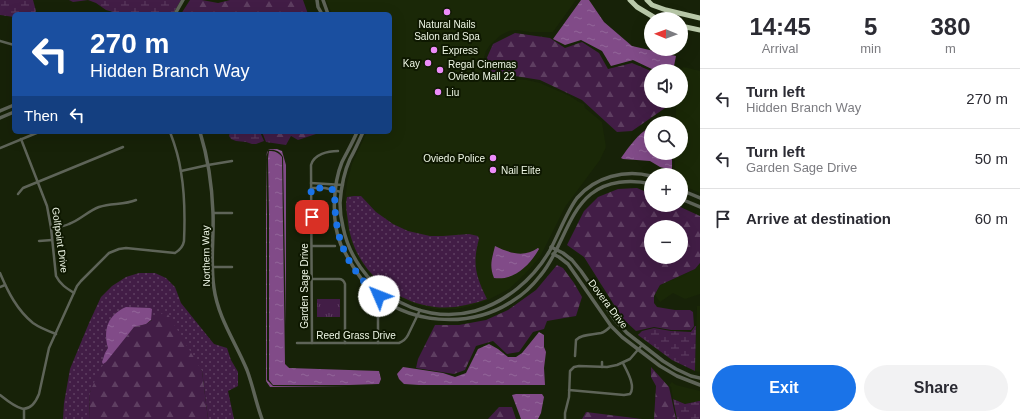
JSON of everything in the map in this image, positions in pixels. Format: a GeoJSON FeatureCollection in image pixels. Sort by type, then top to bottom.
{"type":"FeatureCollection","features":[{"type":"Feature","properties":{"kind":"highway"},"geometry":{"type":"LineString","coordinates":[[630,0],[645,12]]}},
{"type":"Feature","properties":{"kind":"highway"},"geometry":{"type":"LineString","coordinates":[[647,0],[652,5],[666,10],[700,18]]}},
{"type":"Feature","properties":{"kind":"highway"},"geometry":{"type":"LineString","coordinates":[[688,27],[700,30]]}},
{"type":"Feature","properties":{"kind":"street"},"geometry":{"type":"LineString","coordinates":[[176,12],[183,0]]}},
{"type":"Feature","properties":{"kind":"street"},"geometry":{"type":"LineString","coordinates":[[317,0],[321,12]]}},
{"type":"Feature","properties":{"kind":"street"},"geometry":{"type":"LineString","coordinates":[[323,0],[327,12]]}},
{"type":"Feature","properties":{"kind":"street"},"geometry":{"type":"LineString","coordinates":[[0,41],[12,44]]}},
{"type":"Feature","properties":{"kind":"street"},"geometry":{"type":"LineString","coordinates":[[0,111],[12,106]]}},
{"type":"Feature","properties":{"kind":"street"},"geometry":{"type":"LineString","coordinates":[[0,118],[12,113]]}},
{"type":"Feature","properties":{"kind":"street"},"geometry":{"type":"LineString","coordinates":[[0,148],[34,134]]}},
{"type":"Feature","properties":{"kind":"street"},"geometry":{"type":"LineString","coordinates":[[0,395],[15,406],[24,409],[30,408],[37,400],[49,348],[74,293],[81,281],[109,253],[114,250],[126,248],[175,253],[183,246],[185,209],[184,192],[178,155],[171,134]]}},
{"type":"Feature","properties":{"kind":"street","name":"Northern Way"},"geometry":{"type":"LineString","coordinates":[[200,134],[210,177],[213,213],[212,267],[217,304],[246,368],[262,419]]}},
{"type":"Feature","properties":{"kind":"street"},"geometry":{"type":"LineString","coordinates":[[356,134],[342,162],[335,190],[334,204],[336,226],[340,242],[352,267],[369,288],[400,309],[418,316],[436,319],[469,318],[484,315],[497,310],[513,301],[527,290],[541,275],[557,250],[578,206],[591,194],[610,184],[627,181],[644,182]]}},
{"type":"Feature","properties":{"kind":"street"},"geometry":{"type":"LineString","coordinates":[[362,134],[350,160],[342,185],[340,204],[341,218],[350,251],[370,280],[379,288],[406,306],[431,313],[446,314],[475,311],[493,304],[510,294],[533,273],[549,252],[577,198],[599,180],[608,177],[630,174],[644,174]]}},
{"type":"Feature","properties":{"kind":"street","name":"Golfpoint Drive"},"geometry":{"type":"LineString","coordinates":[[21,139],[47,206],[56,272],[59,281],[74,293]]}},
{"type":"Feature","properties":{"kind":"street"},"geometry":{"type":"LineString","coordinates":[[18,194],[23,188],[122,146]]}},
{"type":"Feature","properties":{"kind":"street","name":"Garden Sage Drive"},"geometry":{"type":"LineString","coordinates":[[312,343],[311,165],[315,157],[328,152],[338,151]]}},
{"type":"Feature","properties":{"kind":"street"},"geometry":{"type":"LineString","coordinates":[[181,171],[232,161]]}},
{"type":"Feature","properties":{"kind":"street"},"geometry":{"type":"LineString","coordinates":[[608,177],[610,184]]}},
{"type":"Feature","properties":{"kind":"street"},"geometry":{"type":"LineString","coordinates":[[599,180],[604,187]]}},
{"type":"Feature","properties":{"kind":"street"},"geometry":{"type":"LineString","coordinates":[[311,183],[342,185]]}},
{"type":"Feature","properties":{"kind":"street"},"geometry":{"type":"LineString","coordinates":[[311,188],[325,188],[342,192]]}},
{"type":"Feature","properties":{"kind":"street"},"geometry":{"type":"LineString","coordinates":[[688,193],[700,198]]}},
{"type":"Feature","properties":{"kind":"street"},"geometry":{"type":"LineString","coordinates":[[51,228],[71,224],[88,212],[101,207],[113,204],[128,203],[136,200]]}},
{"type":"Feature","properties":{"kind":"street"},"geometry":{"type":"LineString","coordinates":[[688,202],[700,207]]}},
{"type":"Feature","properties":{"kind":"street"},"geometry":{"type":"LineString","coordinates":[[213,213],[232,213]]}},
{"type":"Feature","properties":{"kind":"street"},"geometry":{"type":"LineString","coordinates":[[39,241],[52,240]]}},
{"type":"Feature","properties":{"kind":"street"},"geometry":{"type":"LineString","coordinates":[[312,246],[335,246]]}},
{"type":"Feature","properties":{"kind":"street","name":"Dovera Drive"},"geometry":{"type":"LineString","coordinates":[[551,247],[563,253],[572,260],[627,333],[663,361],[691,376],[700,378]]}},
{"type":"Feature","properties":{"kind":"street","name":"Dovera Drive"},"geometry":{"type":"LineString","coordinates":[[549,252],[568,264],[612,326],[622,337],[637,350],[660,366],[677,376],[700,385]]}},
{"type":"Feature","properties":{"kind":"street"},"geometry":{"type":"LineString","coordinates":[[212,267],[232,267]]}},
{"type":"Feature","properties":{"kind":"street"},"geometry":{"type":"LineString","coordinates":[[0,273],[10,296],[26,317],[34,323],[56,334]]}},
{"type":"Feature","properties":{"kind":"street"},"geometry":{"type":"LineString","coordinates":[[312,279],[339,278],[344,281],[345,343]]}},
{"type":"Feature","properties":{"kind":"street"},"geometry":{"type":"LineString","coordinates":[[0,287],[5,285]]}},
{"type":"Feature","properties":{"kind":"street"},"geometry":{"type":"LineString","coordinates":[[378,343],[378,315],[381,306]]}},
{"type":"Feature","properties":{"kind":"street","name":"Reed Grass Drive"},"geometry":{"type":"LineString","coordinates":[[297,343],[400,343],[406,339],[420,310]]}},
{"type":"Feature","properties":{"kind":"street"},"geometry":{"type":"LineString","coordinates":[[575,356],[578,338],[581,336],[602,333],[612,326]]}},
{"type":"Feature","properties":{"kind":"street"},"geometry":{"type":"LineString","coordinates":[[565,419],[564,413],[569,390],[570,371],[574,367],[617,366],[630,359],[642,345]]}},
{"type":"Feature","properties":{"kind":"street"},"geometry":{"type":"LineString","coordinates":[[602,362],[602,367]]}},
{"type":"Feature","properties":{"kind":"street"},"geometry":{"type":"LineString","coordinates":[[569,390],[624,395],[630,394],[633,386],[623,363]]}},
{"type":"Feature","properties":{"kind":"street"},"geometry":{"type":"LineString","coordinates":[[24,409],[24,419]]}},
{"type":"Feature","properties":{"kind":"shaded area"},"geometry":{"type":"Polygon","coordinates":[[[326,0],[576,0],[553,32],[509,31],[501,35],[490,45],[484,57],[484,68],[491,76],[540,83],[584,104],[585,108],[602,122],[606,147],[600,160],[565,207],[540,257],[509,289],[488,300],[470,306],[457,309],[435,309],[403,300],[395,296],[370,274],[357,256],[350,241],[347,229],[345,201],[347,183],[352,164],[366,134],[392,134],[392,12],[331,12],[326,0]]]}},
{"type":"Feature","properties":{"kind":"shaded area"},"geometry":{"type":"Polygon","coordinates":[[[688,68],[700,71],[700,193],[688,188],[688,168],[675,168],[675,160],[688,160],[688,116],[676,116],[676,108],[688,108],[688,68]]]}},
{"type":"Feature","properties":{"kind":"shaded area"},"geometry":{"type":"Polygon","coordinates":[[[700,263],[700,294],[685,299],[673,293],[660,302],[655,295],[660,285],[695,269],[700,263]]]}},
{"type":"Feature","properties":{"kind":"shaded area"},"geometry":{"type":"Polygon","coordinates":[[[697,306],[700,306],[700,372],[695,371],[697,306]]]}},
{"type":"Feature","properties":{"kind":"shaded area"},"geometry":{"type":"Polygon","coordinates":[[[672,382],[676,385],[700,391],[700,401],[685,404],[673,399],[671,387],[669,385],[672,382]]]}},
{"type":"Feature","properties":{"kind":"green space"},"geometry":{"type":"Polygon","coordinates":[[[0,0],[33,0],[35,12],[12,12],[12,17],[0,15],[0,0]]]}},
{"type":"Feature","properties":{"kind":"green space"},"geometry":{"type":"Polygon","coordinates":[[[69,0],[88,0],[73,2],[69,0]]]}},
{"type":"Feature","properties":{"kind":"green space"},"geometry":{"type":"Polygon","coordinates":[[[88,0],[181,0],[174,12],[113,12],[106,10],[96,3],[88,0]]]}},
{"type":"Feature","properties":{"kind":"green space"},"geometry":{"type":"Polygon","coordinates":[[[190,0],[202,0],[218,3],[230,0],[303,0],[307,12],[182,12],[190,0]]]}},
{"type":"Feature","properties":{"kind":"green space"},"geometry":{"type":"Polygon","coordinates":[[[515,33],[550,38],[565,48],[582,42],[599,53],[608,69],[632,63],[644,68],[644,108],[665,108],[654,116],[644,116],[644,123],[632,131],[617,132],[582,100],[540,80],[491,74],[485,62],[493,44],[515,33]]]}},
{"type":"Feature","properties":{"kind":"green space"},"geometry":{"type":"Polygon","coordinates":[[[230,134],[261,134],[264,141],[252,144],[236,141],[231,139],[230,134]]]}},
{"type":"Feature","properties":{"kind":"green space"},"geometry":{"type":"Polygon","coordinates":[[[263,134],[316,134],[298,140],[291,136],[286,145],[266,142],[263,134]]]}},
{"type":"Feature","properties":{"kind":"green space"},"geometry":{"type":"Polygon","coordinates":[[[637,188],[644,191],[644,212],[688,212],[688,210],[700,216],[700,263],[695,269],[660,285],[654,296],[654,303],[657,307],[675,310],[690,310],[693,312],[694,326],[691,330],[671,330],[654,327],[636,331],[623,319],[584,257],[567,245],[584,211],[598,197],[618,189],[637,188]]]}},
{"type":"Feature","properties":{"kind":"green space"},"geometry":{"type":"Polygon","coordinates":[[[361,196],[376,212],[393,224],[408,231],[430,236],[469,234],[478,236],[476,270],[480,284],[487,299],[461,306],[435,307],[419,304],[403,298],[376,279],[357,253],[351,237],[346,203],[347,197],[361,196]]]}},
{"type":"Feature","properties":{"kind":"green space"},"geometry":{"type":"Polygon","coordinates":[[[557,265],[563,268],[582,297],[576,316],[547,321],[544,329],[533,332],[519,352],[507,354],[493,341],[476,346],[465,370],[454,374],[416,368],[418,359],[435,325],[459,325],[486,320],[508,310],[536,290],[557,265]]]}},
{"type":"Feature","properties":{"kind":"green space"},"geometry":{"type":"Polygon","coordinates":[[[139,273],[155,273],[166,278],[175,287],[181,303],[214,344],[227,348],[231,360],[238,372],[238,386],[228,391],[234,419],[208,419],[202,371],[151,320],[146,324],[134,327],[90,392],[89,419],[63,419],[64,403],[70,369],[101,297],[112,286],[126,277],[139,273]]]}},
{"type":"Feature","properties":{"kind":"green space"},"geometry":{"type":"Polygon","coordinates":[[[317,299],[340,299],[340,317],[317,317],[317,299]]]}},
{"type":"Feature","properties":{"kind":"green space"},"geometry":{"type":"Polygon","coordinates":[[[166,311],[202,371],[208,419],[89,419],[90,392],[100,369],[134,327],[146,324],[166,311]]]}},
{"type":"Feature","properties":{"kind":"green space"},"geometry":{"type":"Polygon","coordinates":[[[695,326],[695,371],[672,360],[638,335],[642,331],[654,328],[691,332],[695,326]]]}},
{"type":"Feature","properties":{"kind":"green space"},"geometry":{"type":"Polygon","coordinates":[[[651,367],[669,387],[676,419],[654,419],[656,386],[651,377],[651,367]]]}},
{"type":"Feature","properties":{"kind":"green space"},"geometry":{"type":"Polygon","coordinates":[[[673,399],[685,404],[700,401],[700,419],[677,419],[673,399]]]}},
{"type":"Feature","properties":{"kind":"green space"},"geometry":{"type":"Polygon","coordinates":[[[499,407],[512,407],[516,419],[488,419],[499,407]]]}},
{"type":"Feature","properties":{"kind":"green space"},"geometry":{"type":"Polygon","coordinates":[[[586,412],[642,419],[582,419],[586,412]]]}},
{"type":"Feature","properties":{"kind":"water"},"geometry":{"type":"Polygon","coordinates":[[[581,0],[589,0],[604,22],[632,46],[644,49],[644,56],[676,56],[674,64],[644,64],[644,65],[633,60],[611,66],[602,51],[581,40],[565,45],[553,39],[581,0]]]}},
{"type":"Feature","properties":{"kind":"water"},"geometry":{"type":"Polygon","coordinates":[[[644,132],[644,160],[672,160],[672,168],[660,167],[650,161],[621,158],[644,132]]]}},
{"type":"Feature","properties":{"kind":"water"},"geometry":{"type":"Polygon","coordinates":[[[268,150],[282,151],[286,165],[286,326],[283,157],[277,151],[268,150]]]}},
{"type":"Feature","properties":{"kind":"water"},"geometry":{"type":"Polygon","coordinates":[[[269,151],[276,152],[282,157],[285,364],[289,368],[379,371],[381,379],[379,384],[273,385],[269,380],[269,151]]]}},
{"type":"Feature","properties":{"kind":"water"},"geometry":{"type":"Polygon","coordinates":[[[266,159],[267,380],[273,386],[348,387],[270,387],[266,381],[266,159]]]}},
{"type":"Feature","properties":{"kind":"water"},"geometry":{"type":"Polygon","coordinates":[[[495,246],[506,251],[522,254],[538,248],[539,249],[531,261],[521,271],[508,277],[494,278],[491,266],[495,246]]]}},
{"type":"Feature","properties":{"kind":"water"},"geometry":{"type":"Polygon","coordinates":[[[126,307],[152,309],[151,320],[146,324],[134,327],[103,364],[102,362],[108,348],[106,335],[108,323],[115,314],[126,307]]]}},
{"type":"Feature","properties":{"kind":"water"},"geometry":{"type":"Polygon","coordinates":[[[539,332],[544,335],[544,347],[546,352],[544,368],[545,385],[404,384],[399,379],[397,374],[403,367],[443,373],[455,377],[466,373],[478,349],[489,344],[508,357],[516,357],[522,353],[539,332]]]}},
{"type":"Feature","properties":{"kind":"water"},"geometry":{"type":"Polygon","coordinates":[[[542,394],[544,397],[541,413],[538,419],[521,419],[512,395],[542,394]]]}},
{"type":"Feature","properties":{"kind":"place","name":"Natural Nails Salon and Spa"},"geometry":{"type":"Point","coordinates":[447,12]}},
{"type":"Feature","properties":{"kind":"place","name":"Express"},"geometry":{"type":"Point","coordinates":[434,50]}},
{"type":"Feature","properties":{"kind":"place","name":"Kay"},"geometry":{"type":"Point","coordinates":[428,63]}},
{"type":"Feature","properties":{"kind":"place","name":"Regal Cinemas Oviedo Mall 22"},"geometry":{"type":"Point","coordinates":[440,70]}},
{"type":"Feature","properties":{"kind":"place","name":"Liu"},"geometry":{"type":"Point","coordinates":[438,92]}},
{"type":"Feature","properties":{"kind":"place","name":"Oviedo Police"},"geometry":{"type":"Point","coordinates":[493,158]}},
{"type":"Feature","properties":{"kind":"place","name":"Nail Elite"},"geometry":{"type":"Point","coordinates":[493,170]}},
{"type":"Feature","properties":{"kind":"route"},"geometry":{"type":"LineString","coordinates":[[312,217],[311,188],[335,190],[334,204],[336,226],[340,242],[352,267],[369,288],[379,296]]}}]}
